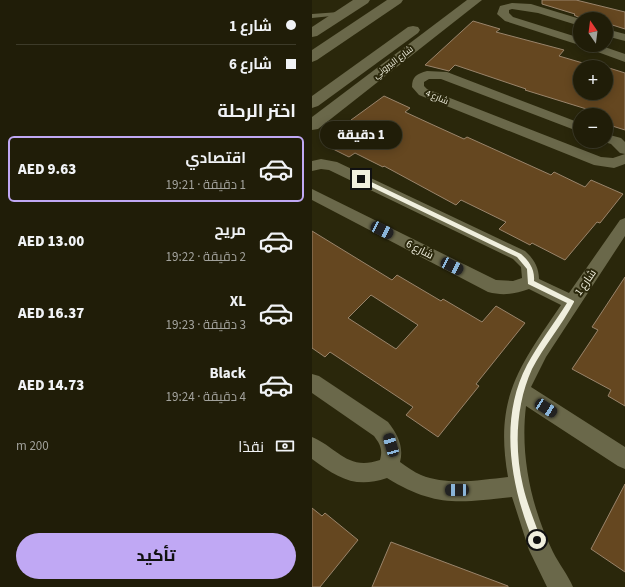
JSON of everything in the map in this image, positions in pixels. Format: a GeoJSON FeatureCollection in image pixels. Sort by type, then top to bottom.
{"type":"FeatureCollection","features":[{"type":"Feature","properties":{"kind":"main road"},"geometry":{"type":"LineString","coordinates":[[312,33],[363,0]]}},
{"type":"Feature","properties":{"kind":"main road"},"geometry":{"type":"LineString","coordinates":[[312,57],[396,0]]}},
{"type":"Feature","properties":{"kind":"street","name":"شارع البيروني"},"geometry":{"type":"LineString","coordinates":[[312,103],[454,0]]}},
{"type":"Feature","properties":{"kind":"street","name":"شارع البيروني"},"geometry":{"type":"LineString","coordinates":[[312,125],[475,0]]}},
{"type":"Feature","properties":{"kind":"street"},"geometry":{"type":"LineString","coordinates":[[573,21],[525,5],[507,6],[502,11],[503,14],[509,19],[573,40]]}},
{"type":"Feature","properties":{"kind":"street"},"geometry":{"type":"LineString","coordinates":[[613,34],[625,38]]}},
{"type":"Feature","properties":{"kind":"street"},"geometry":{"type":"LineString","coordinates":[[399,40],[402,45],[414,46]]}},
{"type":"Feature","properties":{"kind":"street"},"geometry":{"type":"LineString","coordinates":[[384,51],[396,51],[400,55],[399,58]]}},
{"type":"Feature","properties":{"kind":"street"},"geometry":{"type":"LineString","coordinates":[[608,52],[625,58]]}},
{"type":"Feature","properties":{"kind":"street","name":"شارع 4"},"geometry":{"type":"LineString","coordinates":[[573,125],[443,75],[427,75],[418,80],[418,87],[423,92],[599,162],[614,163],[625,159]]}},
{"type":"Feature","properties":{"kind":"street"},"geometry":{"type":"LineString","coordinates":[[613,141],[625,150]]}},
{"type":"Feature","properties":{"kind":"street"},"geometry":{"type":"LineString","coordinates":[[312,166],[321,164],[332,165],[519,255],[526,261],[530,268],[532,275],[530,282],[571,302]]}},
{"type":"Feature","properties":{"kind":"street","name":"شارع 6"},"geometry":{"type":"LineString","coordinates":[[312,194],[494,287],[513,288],[530,282]]}},
{"type":"Feature","properties":{"kind":"street","name":"شارع 1"},"geometry":{"type":"LineString","coordinates":[[561,587],[551,574],[532,529],[519,486],[514,419],[520,391],[530,367],[571,302],[622,234]]}},
{"type":"Feature","properties":{"kind":"street"},"geometry":{"type":"LineString","coordinates":[[312,382],[381,429],[388,438],[393,453],[388,467]]}},
{"type":"Feature","properties":{"kind":"street"},"geometry":{"type":"LineString","coordinates":[[520,391],[625,459]]}},
{"type":"Feature","properties":{"kind":"street"},"geometry":{"type":"LineString","coordinates":[[312,447],[346,471],[359,474],[374,472],[388,467],[421,485],[443,491],[519,486]]}},
{"type":"Feature","properties":{"kind":"lane"},"geometry":{"type":"LineString","coordinates":[[312,16],[342,14]]}},
{"type":"Feature","properties":{"kind":"building"},"geometry":{"type":"Polygon","coordinates":[[[542,0],[576,0],[625,12],[625,29],[613,25],[613,12],[573,12],[573,13],[542,4],[542,0]]]}},
{"type":"Feature","properties":{"kind":"building"},"geometry":{"type":"Polygon","coordinates":[[[473,21],[500,29],[496,32],[564,50],[559,56],[573,60],[573,100],[613,100],[613,69],[625,73],[625,130],[613,126],[613,108],[583,108],[525,90],[526,89],[455,65],[449,71],[425,65],[473,21]]]}},
{"type":"Feature","properties":{"kind":"building"},"geometry":{"type":"Polygon","coordinates":[[[384,96],[410,108],[405,112],[464,139],[467,137],[551,175],[554,172],[585,187],[591,180],[623,194],[600,223],[597,222],[565,260],[532,243],[530,245],[499,229],[506,222],[461,200],[456,205],[384,166],[383,167],[355,153],[349,157],[329,147],[359,124],[351,120],[384,96]]]}},
{"type":"Feature","properties":{"kind":"building"},"geometry":{"type":"Polygon","coordinates":[[[312,231],[392,280],[397,275],[441,301],[443,299],[482,322],[496,306],[525,323],[476,384],[479,386],[438,437],[406,415],[413,407],[330,352],[325,357],[312,348],[312,231]],[[371,295],[348,318],[396,349],[418,325],[371,295]]]}},
{"type":"Feature","properties":{"kind":"building"},"geometry":{"type":"Polygon","coordinates":[[[625,277],[625,406],[608,396],[611,390],[572,369],[598,330],[592,327],[625,277]]]}},
{"type":"Feature","properties":{"kind":"building"},"geometry":{"type":"Polygon","coordinates":[[[625,484],[625,572],[591,549],[625,484]]]}},
{"type":"Feature","properties":{"kind":"building"},"geometry":{"type":"Polygon","coordinates":[[[312,508],[322,516],[325,513],[358,540],[320,587],[312,587],[312,508]]]}},
{"type":"Feature","properties":{"kind":"building"},"geometry":{"type":"Polygon","coordinates":[[[391,542],[508,586],[508,587],[372,587],[391,542]]]}},
{"type":"Feature","properties":{"kind":"route"},"geometry":{"type":"LineString","coordinates":[[361,179],[519,255],[526,261],[530,268],[532,275],[530,282],[571,302],[530,367],[520,391],[514,419],[519,486],[532,529],[537,540]]}}]}
